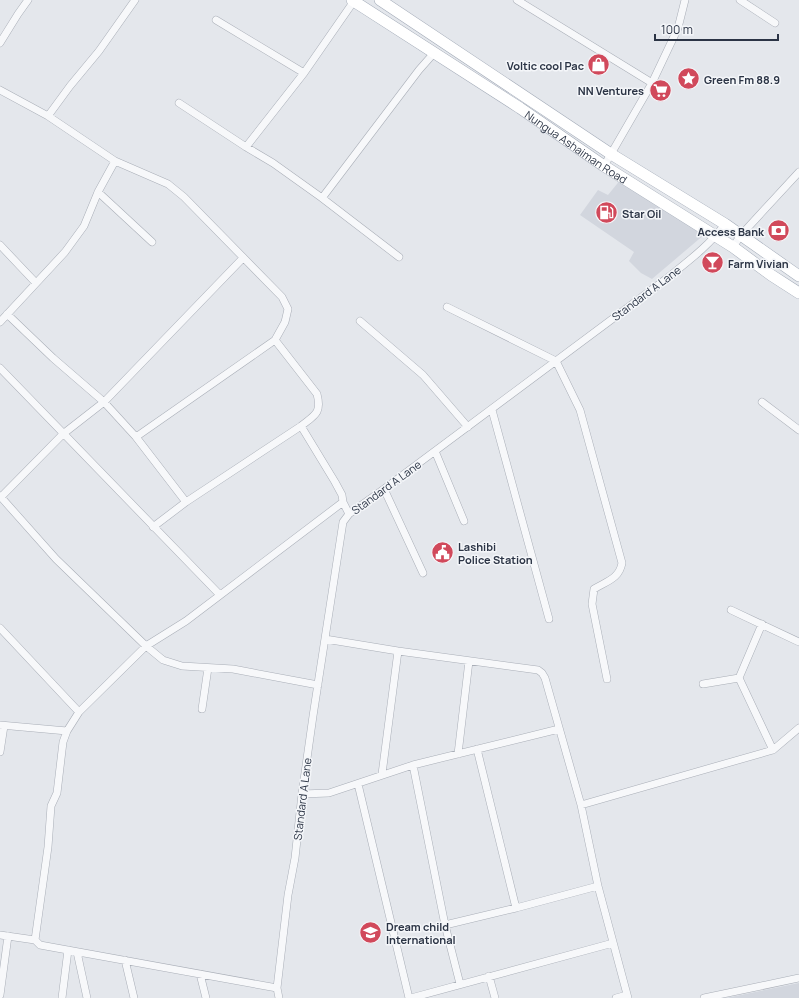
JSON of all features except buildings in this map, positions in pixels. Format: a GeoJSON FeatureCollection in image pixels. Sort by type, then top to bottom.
{"type":"FeatureCollection","features":[{"type":"Feature","properties":{"kind":"main road","name":"Nungua Ashaiman Road"},"geometry":{"type":"LineString","coordinates":[[380,0],[611,154],[725,224],[799,276]]}},
{"type":"Feature","properties":{"kind":"main road","name":"Nungua Ashaiman Road"},"geometry":{"type":"LineString","coordinates":[[353,1],[520,108],[604,166],[733,246],[772,276],[799,293]]}},
{"type":"Feature","properties":{"kind":"street"},"geometry":{"type":"LineString","coordinates":[[0,44],[28,0]]}},
{"type":"Feature","properties":{"kind":"street"},"geometry":{"type":"LineString","coordinates":[[48,116],[70,86],[99,51],[135,0]]}},
{"type":"Feature","properties":{"kind":"street"},"geometry":{"type":"LineString","coordinates":[[517,0],[652,83]]}},
{"type":"Feature","properties":{"kind":"street"},"geometry":{"type":"LineString","coordinates":[[604,166],[652,83],[678,28],[685,0]]}},
{"type":"Feature","properties":{"kind":"street"},"geometry":{"type":"LineString","coordinates":[[740,0],[775,23]]}},
{"type":"Feature","properties":{"kind":"street"},"geometry":{"type":"LineString","coordinates":[[246,147],[304,73],[353,1]]}},
{"type":"Feature","properties":{"kind":"street"},"geometry":{"type":"LineString","coordinates":[[216,20],[304,73]]}},
{"type":"Feature","properties":{"kind":"street"},"geometry":{"type":"LineString","coordinates":[[322,198],[419,70],[434,53]]}},
{"type":"Feature","properties":{"kind":"street"},"geometry":{"type":"LineString","coordinates":[[0,90],[48,116],[115,161],[168,184],[184,197],[242,258],[282,297],[288,309],[285,322],[274,340],[136,437]]}},
{"type":"Feature","properties":{"kind":"street"},"geometry":{"type":"LineString","coordinates":[[179,103],[273,163],[322,198],[399,258]]}},
{"type":"Feature","properties":{"kind":"street"},"geometry":{"type":"LineString","coordinates":[[0,322],[65,252],[84,226],[98,192],[115,161]]}},
{"type":"Feature","properties":{"kind":"street"},"geometry":{"type":"LineString","coordinates":[[733,246],[741,235],[799,172]]}},
{"type":"Feature","properties":{"kind":"street"},"geometry":{"type":"LineString","coordinates":[[98,192],[152,242]]}},
{"type":"Feature","properties":{"kind":"street","name":"Standard A Lane"},"geometry":{"type":"LineString","coordinates":[[279,998],[277,988],[288,895],[295,858],[313,716],[343,522],[349,514],[492,410],[666,279],[716,236],[725,224]]}},
{"type":"Feature","properties":{"kind":"street"},"geometry":{"type":"LineString","coordinates":[[0,245],[36,282]]}},
{"type":"Feature","properties":{"kind":"street"},"geometry":{"type":"LineString","coordinates":[[242,258],[104,402],[63,434],[0,496],[56,559],[146,646],[163,660],[182,666],[233,669],[318,685]]}},
{"type":"Feature","properties":{"kind":"street"},"geometry":{"type":"LineString","coordinates":[[447,307],[556,361],[580,410],[622,563],[618,575],[594,589],[593,594],[592,604],[607,679]]}},
{"type":"Feature","properties":{"kind":"street"},"geometry":{"type":"LineString","coordinates":[[6,314],[53,358],[104,402],[136,437],[186,502]]}},
{"type":"Feature","properties":{"kind":"street"},"geometry":{"type":"LineString","coordinates":[[360,321],[423,375],[468,427]]}},
{"type":"Feature","properties":{"kind":"street"},"geometry":{"type":"LineString","coordinates":[[153,527],[186,502],[301,426],[316,414],[320,404],[317,394],[274,340]]}},
{"type":"Feature","properties":{"kind":"street"},"geometry":{"type":"LineString","coordinates":[[0,368],[220,595]]}},
{"type":"Feature","properties":{"kind":"street"},"geometry":{"type":"LineString","coordinates":[[762,402],[799,430]]}},
{"type":"Feature","properties":{"kind":"street"},"geometry":{"type":"LineString","coordinates":[[492,410],[549,619]]}},
{"type":"Feature","properties":{"kind":"street"},"geometry":{"type":"LineString","coordinates":[[301,426],[335,482],[342,495],[343,502],[349,514]]}},
{"type":"Feature","properties":{"kind":"street"},"geometry":{"type":"LineString","coordinates":[[435,452],[464,521]]}},
{"type":"Feature","properties":{"kind":"street"},"geometry":{"type":"LineString","coordinates":[[384,489],[423,573]]}},
{"type":"Feature","properties":{"kind":"street"},"geometry":{"type":"LineString","coordinates":[[35,940],[48,847],[51,806],[57,793],[63,742],[67,731],[79,712],[146,646],[186,621],[343,502]]}},
{"type":"Feature","properties":{"kind":"street"},"geometry":{"type":"LineString","coordinates":[[731,610],[799,642]]}},
{"type":"Feature","properties":{"kind":"street"},"geometry":{"type":"LineString","coordinates":[[762,624],[739,678],[773,750]]}},
{"type":"Feature","properties":{"kind":"street"},"geometry":{"type":"LineString","coordinates":[[0,628],[79,712]]}},
{"type":"Feature","properties":{"kind":"street"},"geometry":{"type":"LineString","coordinates":[[325,638],[398,651],[538,670],[542,673],[545,678],[581,805],[598,886],[627,996],[616,998]]}},
{"type":"Feature","properties":{"kind":"street"},"geometry":{"type":"LineString","coordinates":[[382,774],[398,651]]}},
{"type":"Feature","properties":{"kind":"street"},"geometry":{"type":"LineString","coordinates":[[458,754],[469,660]]}},
{"type":"Feature","properties":{"kind":"street"},"geometry":{"type":"LineString","coordinates":[[202,709],[208,668]]}},
{"type":"Feature","properties":{"kind":"street"},"geometry":{"type":"LineString","coordinates":[[703,684],[739,678]]}},
{"type":"Feature","properties":{"kind":"street"},"geometry":{"type":"LineString","coordinates":[[0,752],[2,726],[67,731]]}},
{"type":"Feature","properties":{"kind":"street"},"geometry":{"type":"LineString","coordinates":[[581,805],[773,750],[799,728]]}},
{"type":"Feature","properties":{"kind":"street"},"geometry":{"type":"LineString","coordinates":[[302,794],[329,793],[414,764],[560,729]]}},
{"type":"Feature","properties":{"kind":"street"},"geometry":{"type":"LineString","coordinates":[[477,749],[516,908]]}},
{"type":"Feature","properties":{"kind":"street"},"geometry":{"type":"LineString","coordinates":[[414,764],[445,924],[460,984]]}},
{"type":"Feature","properties":{"kind":"street"},"geometry":{"type":"LineString","coordinates":[[358,784],[410,998],[613,943]]}},
{"type":"Feature","properties":{"kind":"street"},"geometry":{"type":"LineString","coordinates":[[445,924],[516,908],[598,886]]}},
{"type":"Feature","properties":{"kind":"street"},"geometry":{"type":"LineString","coordinates":[[0,935],[35,940],[40,945],[277,988]]}},
{"type":"Feature","properties":{"kind":"street"},"geometry":{"type":"LineString","coordinates":[[0,996],[8,936]]}},
{"type":"Feature","properties":{"kind":"street"},"geometry":{"type":"LineString","coordinates":[[62,998],[68,950]]}},
{"type":"Feature","properties":{"kind":"street"},"geometry":{"type":"LineString","coordinates":[[77,952],[87,998]]}},
{"type":"Feature","properties":{"kind":"street"},"geometry":{"type":"LineString","coordinates":[[125,960],[134,998]]}},
{"type":"Feature","properties":{"kind":"street"},"geometry":{"type":"LineString","coordinates":[[200,974],[206,998]]}},
{"type":"Feature","properties":{"kind":"street"},"geometry":{"type":"LineString","coordinates":[[490,976],[495,998]]}},
{"type":"Feature","properties":{"kind":"street"},"geometry":{"type":"LineString","coordinates":[[704,998],[799,978]]}},
{"type":"Feature","properties":{"kind":"shaded area"},"geometry":{"type":"Polygon","coordinates":[[[621,179],[705,234],[652,279],[641,273],[629,261],[634,252],[580,215],[598,190],[608,195],[621,179]]]}},
{"type":"Feature","properties":{"kind":"shaded area"},"geometry":{"type":"Polygon","coordinates":[[[799,983],[799,998],[726,998],[799,983]]]}},
{"type":"Feature","properties":{"kind":"place","name":"Voltic cool Pac"},"geometry":{"type":"Point","coordinates":[599,65]}},
{"type":"Feature","properties":{"kind":"place","name":"Green Fm 88.9"},"geometry":{"type":"Point","coordinates":[689,79]}},
{"type":"Feature","properties":{"kind":"place","name":"NN Ventures"},"geometry":{"type":"Point","coordinates":[660,90]}},
{"type":"Feature","properties":{"kind":"place","name":"Star Oil"},"geometry":{"type":"Point","coordinates":[606,213]}},
{"type":"Feature","properties":{"kind":"place","name":"Access Bank"},"geometry":{"type":"Point","coordinates":[779,231]}},
{"type":"Feature","properties":{"kind":"place","name":"Farm Vivian"},"geometry":{"type":"Point","coordinates":[712,263]}},
{"type":"Feature","properties":{"kind":"place","name":"Lashibi Police Station"},"geometry":{"type":"Point","coordinates":[442,552]}},
{"type":"Feature","properties":{"kind":"place","name":"Dream child International"},"geometry":{"type":"Point","coordinates":[371,932]}}]}
